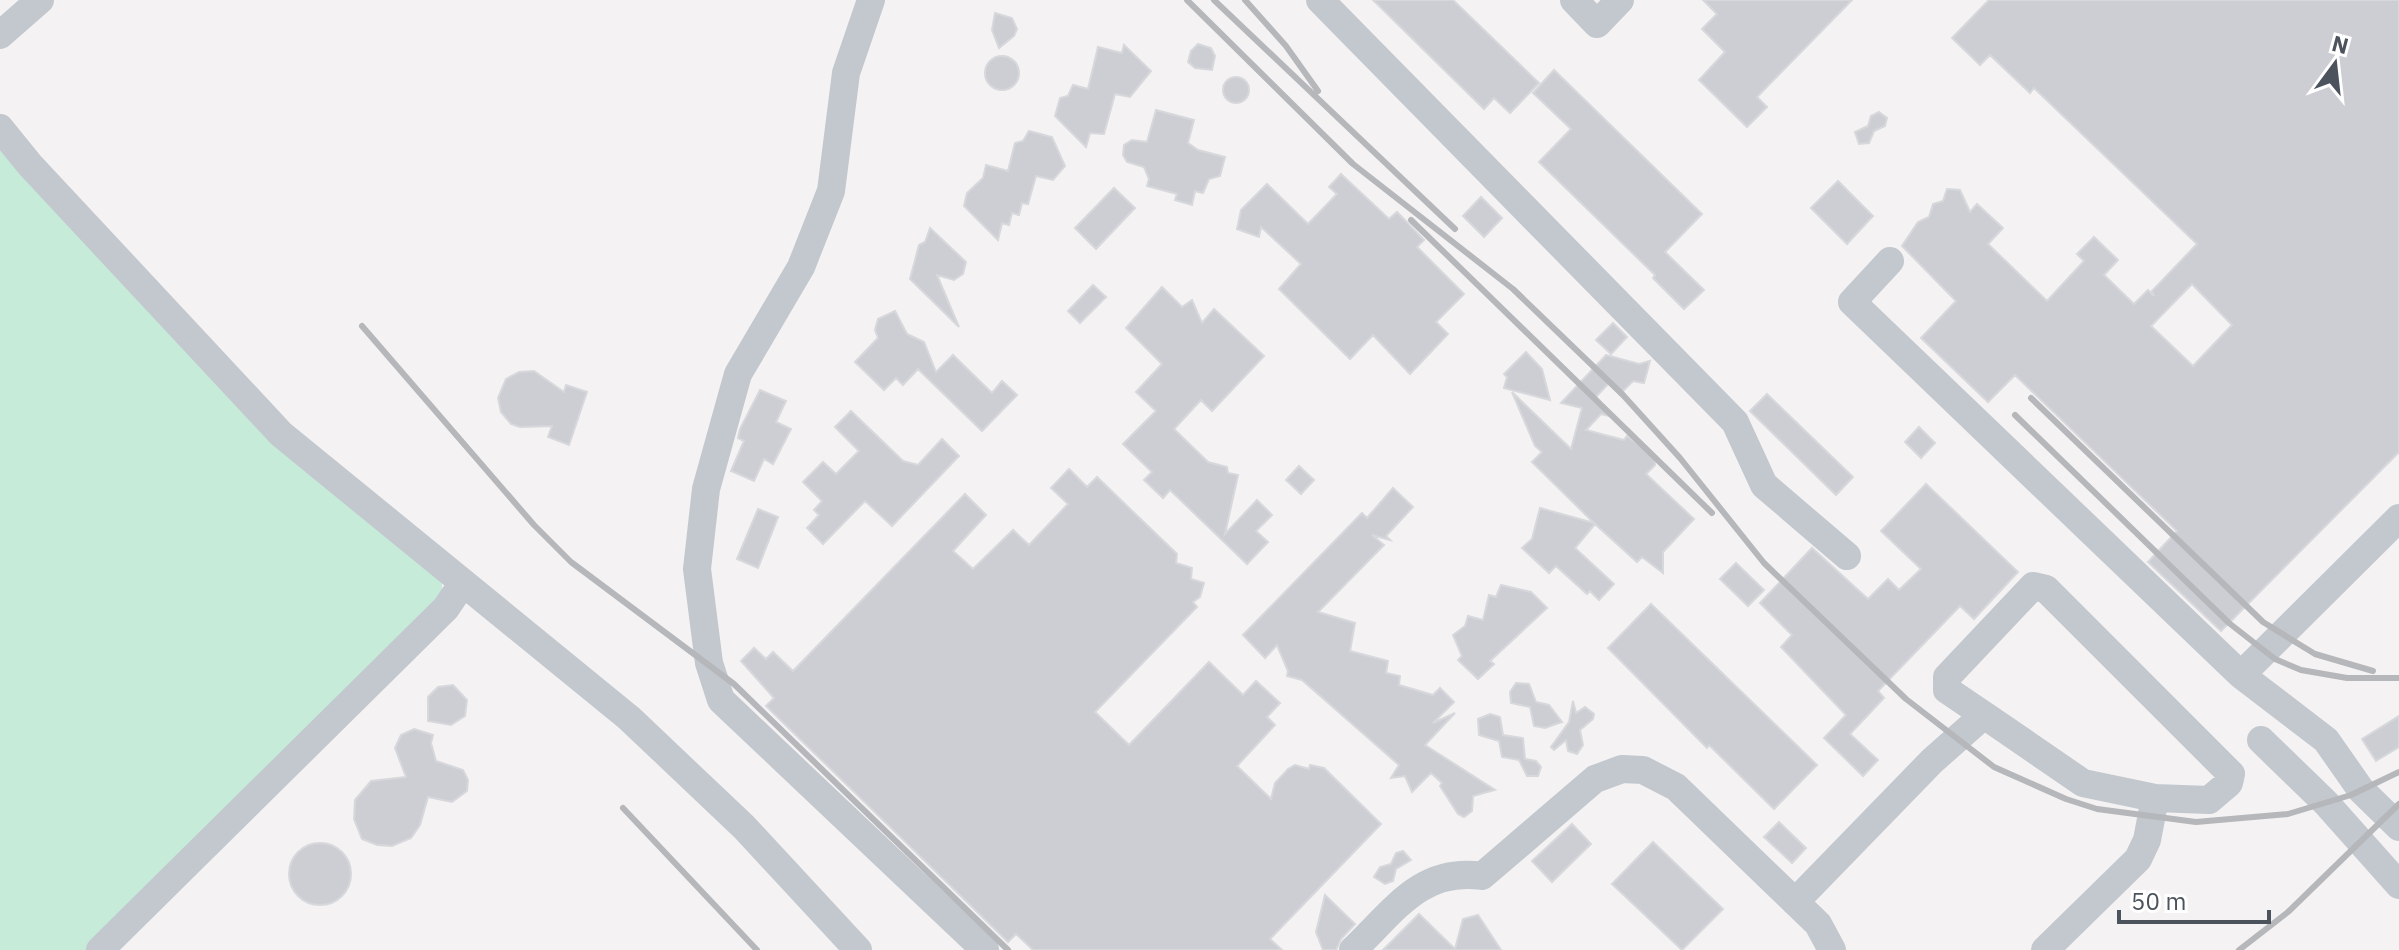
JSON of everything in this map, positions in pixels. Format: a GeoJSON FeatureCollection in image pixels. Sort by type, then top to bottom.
{"type":"FeatureCollection","features":[{"type":"Feature","properties":{"kind":"lane"},"geometry":{"type":"LineString","coordinates":[[0,35],[40,0]]}},
{"type":"Feature","properties":{"kind":"lane"},"geometry":{"type":"LineString","coordinates":[[871,0],[846,73],[831,191],[801,267],[738,374],[706,489],[697,569],[709,663],[721,700],[985,950]]}},
{"type":"Feature","properties":{"kind":"lane"},"geometry":{"type":"LineString","coordinates":[[1320,0],[1735,422],[1764,485],[1847,556]]}},
{"type":"Feature","properties":{"kind":"lane"},"geometry":{"type":"LineString","coordinates":[[1574,0],[1597,24],[1620,0]]}},
{"type":"Feature","properties":{"kind":"lane"},"geometry":{"type":"LineString","coordinates":[[0,128],[41,177],[281,434],[629,718],[744,827],[858,950]]}},
{"type":"Feature","properties":{"kind":"lane"},"geometry":{"type":"LineString","coordinates":[[1890,261],[1852,302],[1918,369],[2241,675],[2326,740],[2361,790],[2399,827]]}},
{"type":"Feature","properties":{"kind":"lane"},"geometry":{"type":"LineString","coordinates":[[2241,675],[2399,518]]}},
{"type":"Feature","properties":{"kind":"lane"},"geometry":{"type":"LineString","coordinates":[[100,950],[446,608],[462,584]]}},
{"type":"Feature","properties":{"kind":"lane"},"geometry":{"type":"LineString","coordinates":[[2033,586],[2046,589],[2231,774],[2229,783],[2209,800],[2155,798],[2083,783],[1947,690],[1947,677],[2033,586]]}},
{"type":"Feature","properties":{"kind":"lane"},"geometry":{"type":"LineString","coordinates":[[1795,902],[1932,761],[1984,715]]}},
{"type":"Feature","properties":{"kind":"lane"},"geometry":{"type":"LineString","coordinates":[[2261,740],[2326,803],[2399,885]]}},
{"type":"Feature","properties":{"kind":"lane"},"geometry":{"type":"LineString","coordinates":[[1353,950],[1420,886],[1436,877],[1464,873],[1482,876],[1595,779],[1622,769],[1643,770],[1676,787],[1818,924],[1832,950]]}},
{"type":"Feature","properties":{"kind":"lane"},"geometry":{"type":"LineString","coordinates":[[2045,950],[2138,859],[2147,840],[2155,798]]}},
{"type":"Feature","properties":{"kind":"green space"},"geometry":{"type":"Polygon","coordinates":[[[0,148],[442,581],[442,594],[92,950],[0,950],[0,148]]]}},
{"type":"Feature","properties":{"kind":"building"},"geometry":{"type":"Polygon","coordinates":[[[1373,0],[1453,0],[1539,83],[1510,113],[1494,98],[1484,109],[1373,0]]]}},
{"type":"Feature","properties":{"kind":"building"},"geometry":{"type":"Polygon","coordinates":[[[1703,0],[1852,0],[1757,97],[1767,107],[1747,127],[1699,80],[1725,52],[1702,29],[1717,14],[1703,0]]]}},
{"type":"Feature","properties":{"kind":"building"},"geometry":{"type":"Polygon","coordinates":[[[1989,0],[2399,0],[2399,452],[2221,631],[2148,562],[2177,531],[2015,375],[1988,402],[1921,338],[1956,301],[1902,246],[1918,222],[1929,217],[1933,204],[1943,201],[1947,189],[1960,190],[1970,212],[1977,204],[2003,228],[1988,244],[2047,301],[2084,261],[2077,254],[2094,237],[2118,260],[2104,275],[2134,304],[2148,290],[2154,296],[2152,291],[2197,244],[2034,88],[2030,93],[1990,55],[1980,65],[1952,38],[1989,0]],[[2192,284],[2151,326],[2193,366],[2232,325],[2192,284]]]}},
{"type":"Feature","properties":{"kind":"building"},"geometry":{"type":"Polygon","coordinates":[[[995,13],[1012,18],[1017,29],[1014,36],[999,48],[992,30],[995,13]]]}},
{"type":"Feature","properties":{"kind":"building"},"geometry":{"type":"Polygon","coordinates":[[[1198,44],[1211,48],[1215,56],[1212,70],[1195,68],[1188,62],[1191,51],[1198,44]]]}},
{"type":"Feature","properties":{"kind":"building"},"geometry":{"type":"Polygon","coordinates":[[[1124,45],[1151,71],[1130,97],[1115,94],[1104,134],[1090,133],[1086,147],[1055,116],[1060,98],[1068,96],[1073,85],[1088,89],[1098,47],[1122,53],[1124,45]]]}},
{"type":"Feature","properties":{"kind":"building"},"geometry":{"type":"Polygon","coordinates":[[[1002,56],[1014,61],[1019,73],[1014,85],[1002,90],[990,85],[985,73],[990,61],[1002,56]]]}},
{"type":"Feature","properties":{"kind":"building"},"geometry":{"type":"Polygon","coordinates":[[[1554,70],[1702,214],[1665,252],[1704,290],[1684,309],[1653,278],[1655,275],[1539,162],[1571,129],[1533,93],[1554,70]]]}},
{"type":"Feature","properties":{"kind":"building"},"geometry":{"type":"Polygon","coordinates":[[[1236,77],[1245,81],[1249,90],[1245,99],[1236,103],[1227,99],[1223,90],[1227,81],[1236,77]]]}},
{"type":"Feature","properties":{"kind":"building"},"geometry":{"type":"Polygon","coordinates":[[[1156,110],[1194,120],[1188,143],[1198,150],[1225,157],[1220,176],[1209,179],[1203,193],[1195,191],[1192,205],[1175,200],[1177,194],[1147,186],[1149,179],[1144,167],[1127,162],[1123,155],[1124,145],[1132,140],[1147,142],[1156,110]]]}},
{"type":"Feature","properties":{"kind":"building"},"geometry":{"type":"Polygon","coordinates":[[[1879,112],[1887,118],[1885,126],[1874,131],[1869,143],[1859,144],[1855,132],[1868,126],[1871,116],[1879,112]]]}},
{"type":"Feature","properties":{"kind":"building"},"geometry":{"type":"Polygon","coordinates":[[[1029,131],[1052,137],[1065,166],[1053,180],[1036,176],[1028,204],[1022,203],[1019,215],[1012,213],[1009,225],[1002,223],[998,240],[964,206],[967,193],[983,178],[986,165],[1008,171],[1015,143],[1023,141],[1029,131]]]}},
{"type":"Feature","properties":{"kind":"building"},"geometry":{"type":"Polygon","coordinates":[[[1341,174],[1389,219],[1397,212],[1424,240],[1417,247],[1464,294],[1436,322],[1448,334],[1410,374],[1373,335],[1350,359],[1279,289],[1301,264],[1261,227],[1259,237],[1237,229],[1241,210],[1267,184],[1308,224],[1337,194],[1329,187],[1341,174]]]}},
{"type":"Feature","properties":{"kind":"building"},"geometry":{"type":"Polygon","coordinates":[[[1838,181],[1873,216],[1847,244],[1811,208],[1838,181]]]}},
{"type":"Feature","properties":{"kind":"building"},"geometry":{"type":"Polygon","coordinates":[[[1114,188],[1135,208],[1096,249],[1075,228],[1114,188]]]}},
{"type":"Feature","properties":{"kind":"building"},"geometry":{"type":"Polygon","coordinates":[[[1481,197],[1502,218],[1484,237],[1463,216],[1481,197]]]}},
{"type":"Feature","properties":{"kind":"building"},"geometry":{"type":"Polygon","coordinates":[[[930,228],[966,262],[963,274],[954,280],[937,275],[959,327],[910,279],[919,245],[925,242],[930,228]]]}},
{"type":"Feature","properties":{"kind":"building"},"geometry":{"type":"Polygon","coordinates":[[[1093,285],[1106,297],[1080,323],[1068,311],[1093,285]]]}},
{"type":"Feature","properties":{"kind":"building"},"geometry":{"type":"Polygon","coordinates":[[[1162,287],[1182,307],[1192,300],[1202,323],[1214,309],[1264,356],[1212,411],[1201,400],[1174,429],[1208,462],[1227,467],[1228,473],[1238,475],[1225,534],[1257,500],[1272,515],[1256,531],[1268,542],[1247,564],[1170,490],[1163,498],[1144,480],[1152,472],[1123,444],[1156,411],[1136,392],[1162,364],[1126,328],[1162,287]]]}},
{"type":"Feature","properties":{"kind":"building"},"geometry":{"type":"Polygon","coordinates":[[[895,311],[907,334],[924,342],[936,372],[953,355],[992,393],[1002,381],[1017,395],[982,431],[918,369],[903,385],[896,378],[884,390],[855,362],[878,338],[875,330],[878,319],[895,311]]]}},
{"type":"Feature","properties":{"kind":"building"},"geometry":{"type":"Polygon","coordinates":[[[1613,323],[1627,337],[1611,354],[1596,340],[1613,323]]]}},
{"type":"Feature","properties":{"kind":"building"},"geometry":{"type":"Polygon","coordinates":[[[1526,352],[1542,369],[1550,400],[1504,388],[1507,377],[1504,374],[1526,352]]]}},
{"type":"Feature","properties":{"kind":"building"},"geometry":{"type":"Polygon","coordinates":[[[1606,355],[1639,364],[1650,361],[1644,383],[1633,381],[1621,393],[1609,383],[1593,400],[1609,416],[1601,414],[1586,430],[1624,440],[1627,436],[1643,448],[1655,459],[1655,465],[1646,474],[1694,519],[1663,552],[1663,573],[1642,557],[1637,562],[1595,524],[1575,548],[1614,584],[1599,600],[1590,591],[1587,594],[1556,566],[1549,573],[1522,548],[1532,539],[1540,508],[1594,523],[1532,462],[1542,452],[1535,446],[1512,392],[1571,449],[1582,408],[1561,403],[1606,355]]]}},
{"type":"Feature","properties":{"kind":"building"},"geometry":{"type":"Polygon","coordinates":[[[534,371],[564,392],[566,385],[587,392],[569,445],[548,437],[552,426],[520,427],[511,424],[501,412],[498,398],[506,379],[519,372],[534,371]]]}},
{"type":"Feature","properties":{"kind":"building"},"geometry":{"type":"Polygon","coordinates":[[[760,390],[786,401],[776,422],[791,429],[773,464],[764,459],[754,481],[731,471],[744,441],[738,438],[740,429],[760,390]]]}},
{"type":"Feature","properties":{"kind":"building"},"geometry":{"type":"Polygon","coordinates":[[[1767,394],[1853,477],[1836,495],[1750,411],[1767,394]]]}},
{"type":"Feature","properties":{"kind":"building"},"geometry":{"type":"Polygon","coordinates":[[[851,411],[903,461],[918,465],[942,439],[959,456],[892,526],[865,501],[823,544],[807,528],[819,515],[814,510],[822,501],[803,482],[823,462],[836,474],[859,451],[835,427],[851,411]]]}},
{"type":"Feature","properties":{"kind":"building"},"geometry":{"type":"Polygon","coordinates":[[[1919,427],[1935,443],[1921,458],[1905,442],[1919,427]]]}},
{"type":"Feature","properties":{"kind":"building"},"geometry":{"type":"Polygon","coordinates":[[[1299,466],[1314,480],[1301,494],[1286,480],[1299,466]]]}},
{"type":"Feature","properties":{"kind":"building"},"geometry":{"type":"Polygon","coordinates":[[[1069,469],[1087,487],[1097,477],[1177,554],[1176,563],[1192,568],[1191,579],[1204,583],[1200,597],[1193,602],[1197,607],[1095,712],[1129,745],[1209,662],[1243,695],[1256,681],[1280,703],[1267,717],[1275,725],[1237,766],[1271,799],[1275,783],[1288,769],[1295,765],[1309,769],[1310,765],[1324,768],[1381,824],[1270,939],[1282,950],[1033,950],[1016,934],[1008,942],[766,706],[774,698],[741,661],[754,648],[766,659],[773,652],[793,671],[965,494],[986,515],[953,551],[973,569],[1013,530],[1029,545],[1068,504],[1051,488],[1069,469]]]}},
{"type":"Feature","properties":{"kind":"building"},"geometry":{"type":"Polygon","coordinates":[[[1926,484],[2018,572],[1974,619],[1960,606],[1878,691],[1884,698],[1850,734],[1878,760],[1863,776],[1824,738],[1846,715],[1781,647],[1792,635],[1760,603],[1812,548],[1868,599],[1888,579],[1899,590],[1921,569],[1881,531],[1926,484]]]}},
{"type":"Feature","properties":{"kind":"building"},"geometry":{"type":"Polygon","coordinates":[[[1393,488],[1413,507],[1386,536],[1390,540],[1372,535],[1384,545],[1318,612],[1355,623],[1350,651],[1388,661],[1386,673],[1400,676],[1399,685],[1433,695],[1440,688],[1454,702],[1433,723],[1455,713],[1425,745],[1495,790],[1473,796],[1472,811],[1464,817],[1458,814],[1440,786],[1442,783],[1431,773],[1412,792],[1405,776],[1391,778],[1399,765],[1302,680],[1287,676],[1288,671],[1277,645],[1265,658],[1243,635],[1362,513],[1367,518],[1393,488]]]}},
{"type":"Feature","properties":{"kind":"building"},"geometry":{"type":"Polygon","coordinates":[[[758,509],[778,517],[758,568],[737,559],[758,509]]]}},
{"type":"Feature","properties":{"kind":"building"},"geometry":{"type":"Polygon","coordinates":[[[1736,563],[1764,590],[1748,606],[1720,579],[1736,563]]]}},
{"type":"Feature","properties":{"kind":"building"},"geometry":{"type":"Polygon","coordinates":[[[1501,585],[1531,592],[1547,608],[1490,661],[1494,664],[1478,679],[1458,660],[1462,656],[1453,635],[1465,626],[1468,616],[1483,620],[1489,595],[1496,597],[1501,585]]]}},
{"type":"Feature","properties":{"kind":"building"},"geometry":{"type":"Polygon","coordinates":[[[1651,604],[1817,765],[1774,809],[1709,745],[1707,748],[1608,648],[1651,604]]]}},
{"type":"Feature","properties":{"kind":"building"},"geometry":{"type":"Polygon","coordinates":[[[1516,683],[1529,684],[1536,702],[1549,705],[1562,722],[1545,728],[1534,726],[1530,707],[1511,703],[1510,692],[1516,683]]]}},
{"type":"Feature","properties":{"kind":"building"},"geometry":{"type":"Polygon","coordinates":[[[453,685],[467,700],[465,716],[451,725],[428,721],[428,697],[438,687],[453,685]]]}},
{"type":"Feature","properties":{"kind":"building"},"geometry":{"type":"Polygon","coordinates":[[[1573,701],[1576,713],[1585,707],[1594,714],[1593,719],[1580,730],[1583,745],[1577,754],[1568,751],[1566,740],[1554,750],[1551,747],[1569,722],[1573,701]]]}},
{"type":"Feature","properties":{"kind":"building"},"geometry":{"type":"Polygon","coordinates":[[[1490,714],[1500,717],[1503,735],[1523,738],[1525,759],[1536,761],[1541,767],[1538,776],[1527,776],[1519,760],[1502,757],[1499,741],[1479,735],[1478,719],[1490,714]]]}},
{"type":"Feature","properties":{"kind":"building"},"geometry":{"type":"Polygon","coordinates":[[[2399,716],[2399,747],[2376,761],[2362,739],[2399,716]]]}},
{"type":"Feature","properties":{"kind":"building"},"geometry":{"type":"Polygon","coordinates":[[[414,729],[433,735],[431,743],[436,761],[463,770],[468,780],[467,791],[452,802],[428,797],[420,825],[411,838],[392,846],[377,845],[362,839],[354,819],[355,800],[371,781],[406,777],[395,748],[401,735],[414,729]]]}},
{"type":"Feature","properties":{"kind":"building"},"geometry":{"type":"Polygon","coordinates":[[[1779,822],[1806,848],[1792,863],[1764,837],[1779,822]]]}},
{"type":"Feature","properties":{"kind":"building"},"geometry":{"type":"Polygon","coordinates":[[[1572,824],[1591,844],[1552,882],[1532,861],[1572,824]]]}},
{"type":"Feature","properties":{"kind":"building"},"geometry":{"type":"Polygon","coordinates":[[[1653,842],[1723,909],[1682,950],[1612,884],[1653,842]]]}},
{"type":"Feature","properties":{"kind":"building"},"geometry":{"type":"Polygon","coordinates":[[[320,843],[342,852],[351,874],[342,896],[320,905],[298,896],[289,874],[298,852],[320,843]]]}},
{"type":"Feature","properties":{"kind":"building"},"geometry":{"type":"Polygon","coordinates":[[[1403,851],[1411,860],[1396,869],[1393,881],[1385,884],[1374,877],[1380,867],[1391,864],[1396,853],[1403,851]]]}},
{"type":"Feature","properties":{"kind":"building"},"geometry":{"type":"Polygon","coordinates":[[[1325,895],[1355,924],[1341,939],[1336,950],[1323,950],[1316,932],[1325,895]]]}},
{"type":"Feature","properties":{"kind":"building"},"geometry":{"type":"Polygon","coordinates":[[[1419,914],[1455,949],[1463,919],[1478,915],[1501,950],[1383,950],[1419,914]]]}},
{"type":"Feature","properties":{"kind":"railway"},"geometry":{"type":"LineString","coordinates":[[1187,0],[1353,164],[1513,289],[1623,395],[1680,458],[1764,563],[1906,699],[1994,767],[2066,799],[2097,809],[2196,822],[2288,814],[2351,795],[2399,772]]}},
{"type":"Feature","properties":{"kind":"railway"},"geometry":{"type":"LineString","coordinates":[[1214,0],[1455,229]]}},
{"type":"Feature","properties":{"kind":"railway"},"geometry":{"type":"LineString","coordinates":[[1245,0],[1286,46],[1318,91]]}},
{"type":"Feature","properties":{"kind":"railway"},"geometry":{"type":"LineString","coordinates":[[1411,220],[1712,513]]}},
{"type":"Feature","properties":{"kind":"railway"},"geometry":{"type":"LineString","coordinates":[[362,326],[534,525],[571,562],[734,684],[1008,950]]}},
{"type":"Feature","properties":{"kind":"railway"},"geometry":{"type":"LineString","coordinates":[[2031,398],[2263,622],[2315,654],[2373,671]]}},
{"type":"Feature","properties":{"kind":"railway"},"geometry":{"type":"LineString","coordinates":[[2015,415],[2229,623],[2275,659],[2301,670],[2347,678],[2399,678]]}},
{"type":"Feature","properties":{"kind":"railway"},"geometry":{"type":"LineString","coordinates":[[2239,950],[2288,912],[2399,804]]}},
{"type":"Feature","properties":{"kind":"railway"},"geometry":{"type":"LineString","coordinates":[[623,808],[757,950]]}}]}
